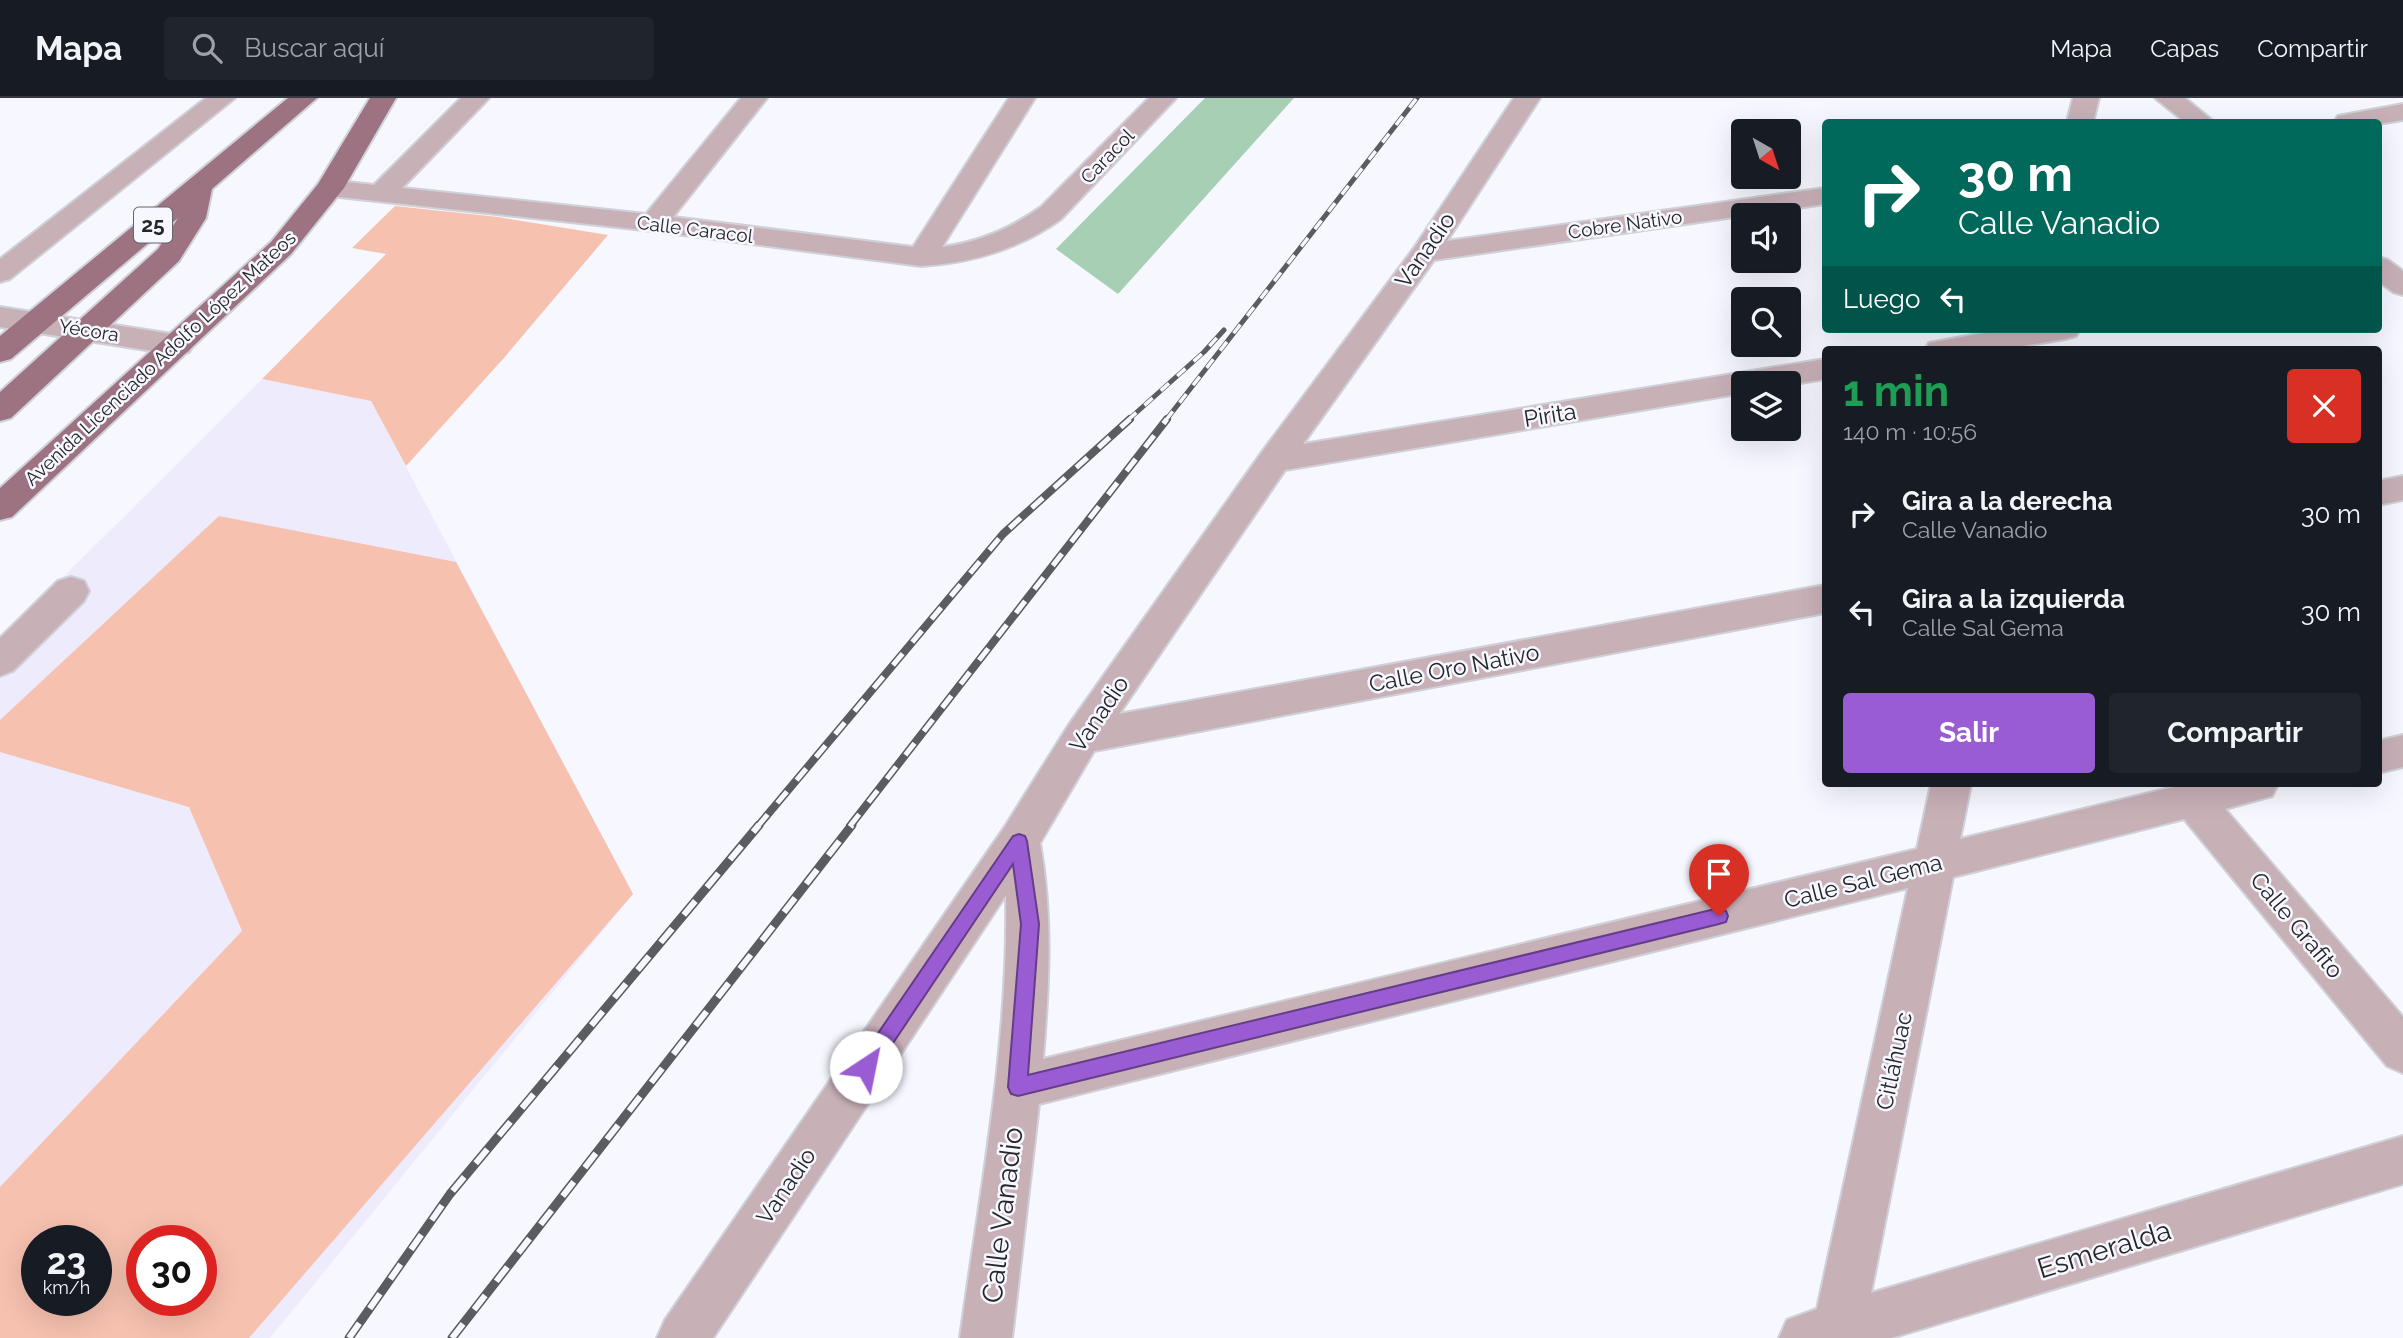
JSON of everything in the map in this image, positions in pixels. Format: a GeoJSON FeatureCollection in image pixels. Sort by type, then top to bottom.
{"type":"FeatureCollection","features":[{"type":"Feature","properties":{"kind":"main road","name":"25"},"geometry":{"type":"LineString","coordinates":[[0,352],[304,98]]}},
{"type":"Feature","properties":{"kind":"main road","name":"Avenida Licenciado Adolfo López Mateos"},"geometry":{"type":"LineString","coordinates":[[0,508],[281,248],[330,188],[383,98]]}},
{"type":"Feature","properties":{"kind":"main road"},"geometry":{"type":"LineString","coordinates":[[0,410],[169,255],[192,218],[202,185]]}},
{"type":"Feature","properties":{"kind":"street"},"geometry":{"type":"LineString","coordinates":[[0,273],[222,98]]}},
{"type":"Feature","properties":{"kind":"street"},"geometry":{"type":"LineString","coordinates":[[382,192],[476,98]]}},
{"type":"Feature","properties":{"kind":"street"},"geometry":{"type":"LineString","coordinates":[[653,223],[754,98]]}},
{"type":"Feature","properties":{"kind":"street"},"geometry":{"type":"LineString","coordinates":[[921,257],[1022,98]]}},
{"type":"Feature","properties":{"kind":"street","name":"Caracol"},"geometry":{"type":"LineString","coordinates":[[1051,213],[1163,98]]}},
{"type":"Feature","properties":{"kind":"street","name":"Vanadio"},"geometry":{"type":"LineString","coordinates":[[683,1338],[1019,841],[1082,737],[1274,460],[1425,253],[1527,98]]}},
{"type":"Feature","properties":{"kind":"street"},"geometry":{"type":"LineString","coordinates":[[2081,119],[2086,98]]}},
{"type":"Feature","properties":{"kind":"street"},"geometry":{"type":"LineString","coordinates":[[2168,98],[2196,119]]}},
{"type":"Feature","properties":{"kind":"street"},"geometry":{"type":"LineString","coordinates":[[2364,119],[2403,112]]}},
{"type":"Feature","properties":{"kind":"street","name":"Calle Caracol"},"geometry":{"type":"LineString","coordinates":[[330,188],[653,223],[921,257],[969,252],[1001,243],[1030,229],[1051,213]]}},
{"type":"Feature","properties":{"kind":"street","name":"Cobre Nativo"},"geometry":{"type":"LineString","coordinates":[[1425,253],[1822,196]]}},
{"type":"Feature","properties":{"kind":"street","name":"Yécora"},"geometry":{"type":"LineString","coordinates":[[0,317],[178,345]]}},
{"type":"Feature","properties":{"kind":"street"},"geometry":{"type":"LineString","coordinates":[[1969,346],[2049,335]]}},
{"type":"Feature","properties":{"kind":"street","name":"Pirita"},"geometry":{"type":"LineString","coordinates":[[1274,460],[1822,369]]}},
{"type":"Feature","properties":{"kind":"street"},"geometry":{"type":"LineString","coordinates":[[2382,492],[2403,488]]}},
{"type":"Feature","properties":{"kind":"street"},"geometry":{"type":"LineString","coordinates":[[0,661],[71,591]]}},
{"type":"Feature","properties":{"kind":"street","name":"Calle Oro Nativo"},"geometry":{"type":"LineString","coordinates":[[1082,737],[1822,600]]}},
{"type":"Feature","properties":{"kind":"street"},"geometry":{"type":"LineString","coordinates":[[2382,756],[2403,751]]}},
{"type":"Feature","properties":{"kind":"street","name":"Citláhuac"},"geometry":{"type":"LineString","coordinates":[[1826,1335],[1950,787]]}},
{"type":"Feature","properties":{"kind":"street","name":"Calle Sal Gema"},"geometry":{"type":"LineString","coordinates":[[1018,1087],[2245,787]]}},
{"type":"Feature","properties":{"kind":"street","name":"Calle Grafito"},"geometry":{"type":"LineString","coordinates":[[2192,799],[2403,1051]]}},
{"type":"Feature","properties":{"kind":"street","name":"Calle Vanadio"},"geometry":{"type":"LineString","coordinates":[[986,1338],[1018,1087],[1030,924],[1019,841]]}},
{"type":"Feature","properties":{"kind":"street","name":"Esmeralda"},"geometry":{"type":"LineString","coordinates":[[1826,1335],[2403,1160]]}},
{"type":"Feature","properties":{"kind":"shaded area"},"geometry":{"type":"Polygon","coordinates":[[[262,379],[371,401],[633,894],[270,1338],[0,1338],[0,640],[262,379]]]}},
{"type":"Feature","properties":{"kind":"green space"},"geometry":{"type":"Polygon","coordinates":[[[1205,98],[1294,98],[1118,294],[1056,249],[1205,98]]]}},
{"type":"Feature","properties":{"kind":"building"},"geometry":{"type":"Polygon","coordinates":[[[395,206],[498,217],[608,235],[503,359],[406,466],[371,401],[262,379],[386,254],[352,248],[395,206]]]}},
{"type":"Feature","properties":{"kind":"building"},"geometry":{"type":"Polygon","coordinates":[[[219,516],[456,562],[633,894],[249,1338],[0,1338],[0,1187],[242,931],[189,807],[0,752],[0,720],[219,516]]]}},
{"type":"Feature","properties":{"kind":"railway"},"geometry":{"type":"LineString","coordinates":[[1166,420],[1417,98]]}},
{"type":"Feature","properties":{"kind":"railway"},"geometry":{"type":"LineString","coordinates":[[1128,420],[1204,352],[1224,330]]}},
{"type":"Feature","properties":{"kind":"railway"},"geometry":{"type":"LineString","coordinates":[[758,826],[1003,534],[1130,419]]}},
{"type":"Feature","properties":{"kind":"railway"},"geometry":{"type":"LineString","coordinates":[[850,826],[1167,419]]}},
{"type":"Feature","properties":{"kind":"railway"},"geometry":{"type":"LineString","coordinates":[[349,1338],[450,1194],[759,825]]}},
{"type":"Feature","properties":{"kind":"railway"},"geometry":{"type":"LineString","coordinates":[[452,1338],[852,825]]}},
{"type":"Feature","properties":{"kind":"route"},"geometry":{"type":"LineString","coordinates":[[866,1067],[1019,841],[1030,924],[1018,1087],[1719,916]]}}]}
